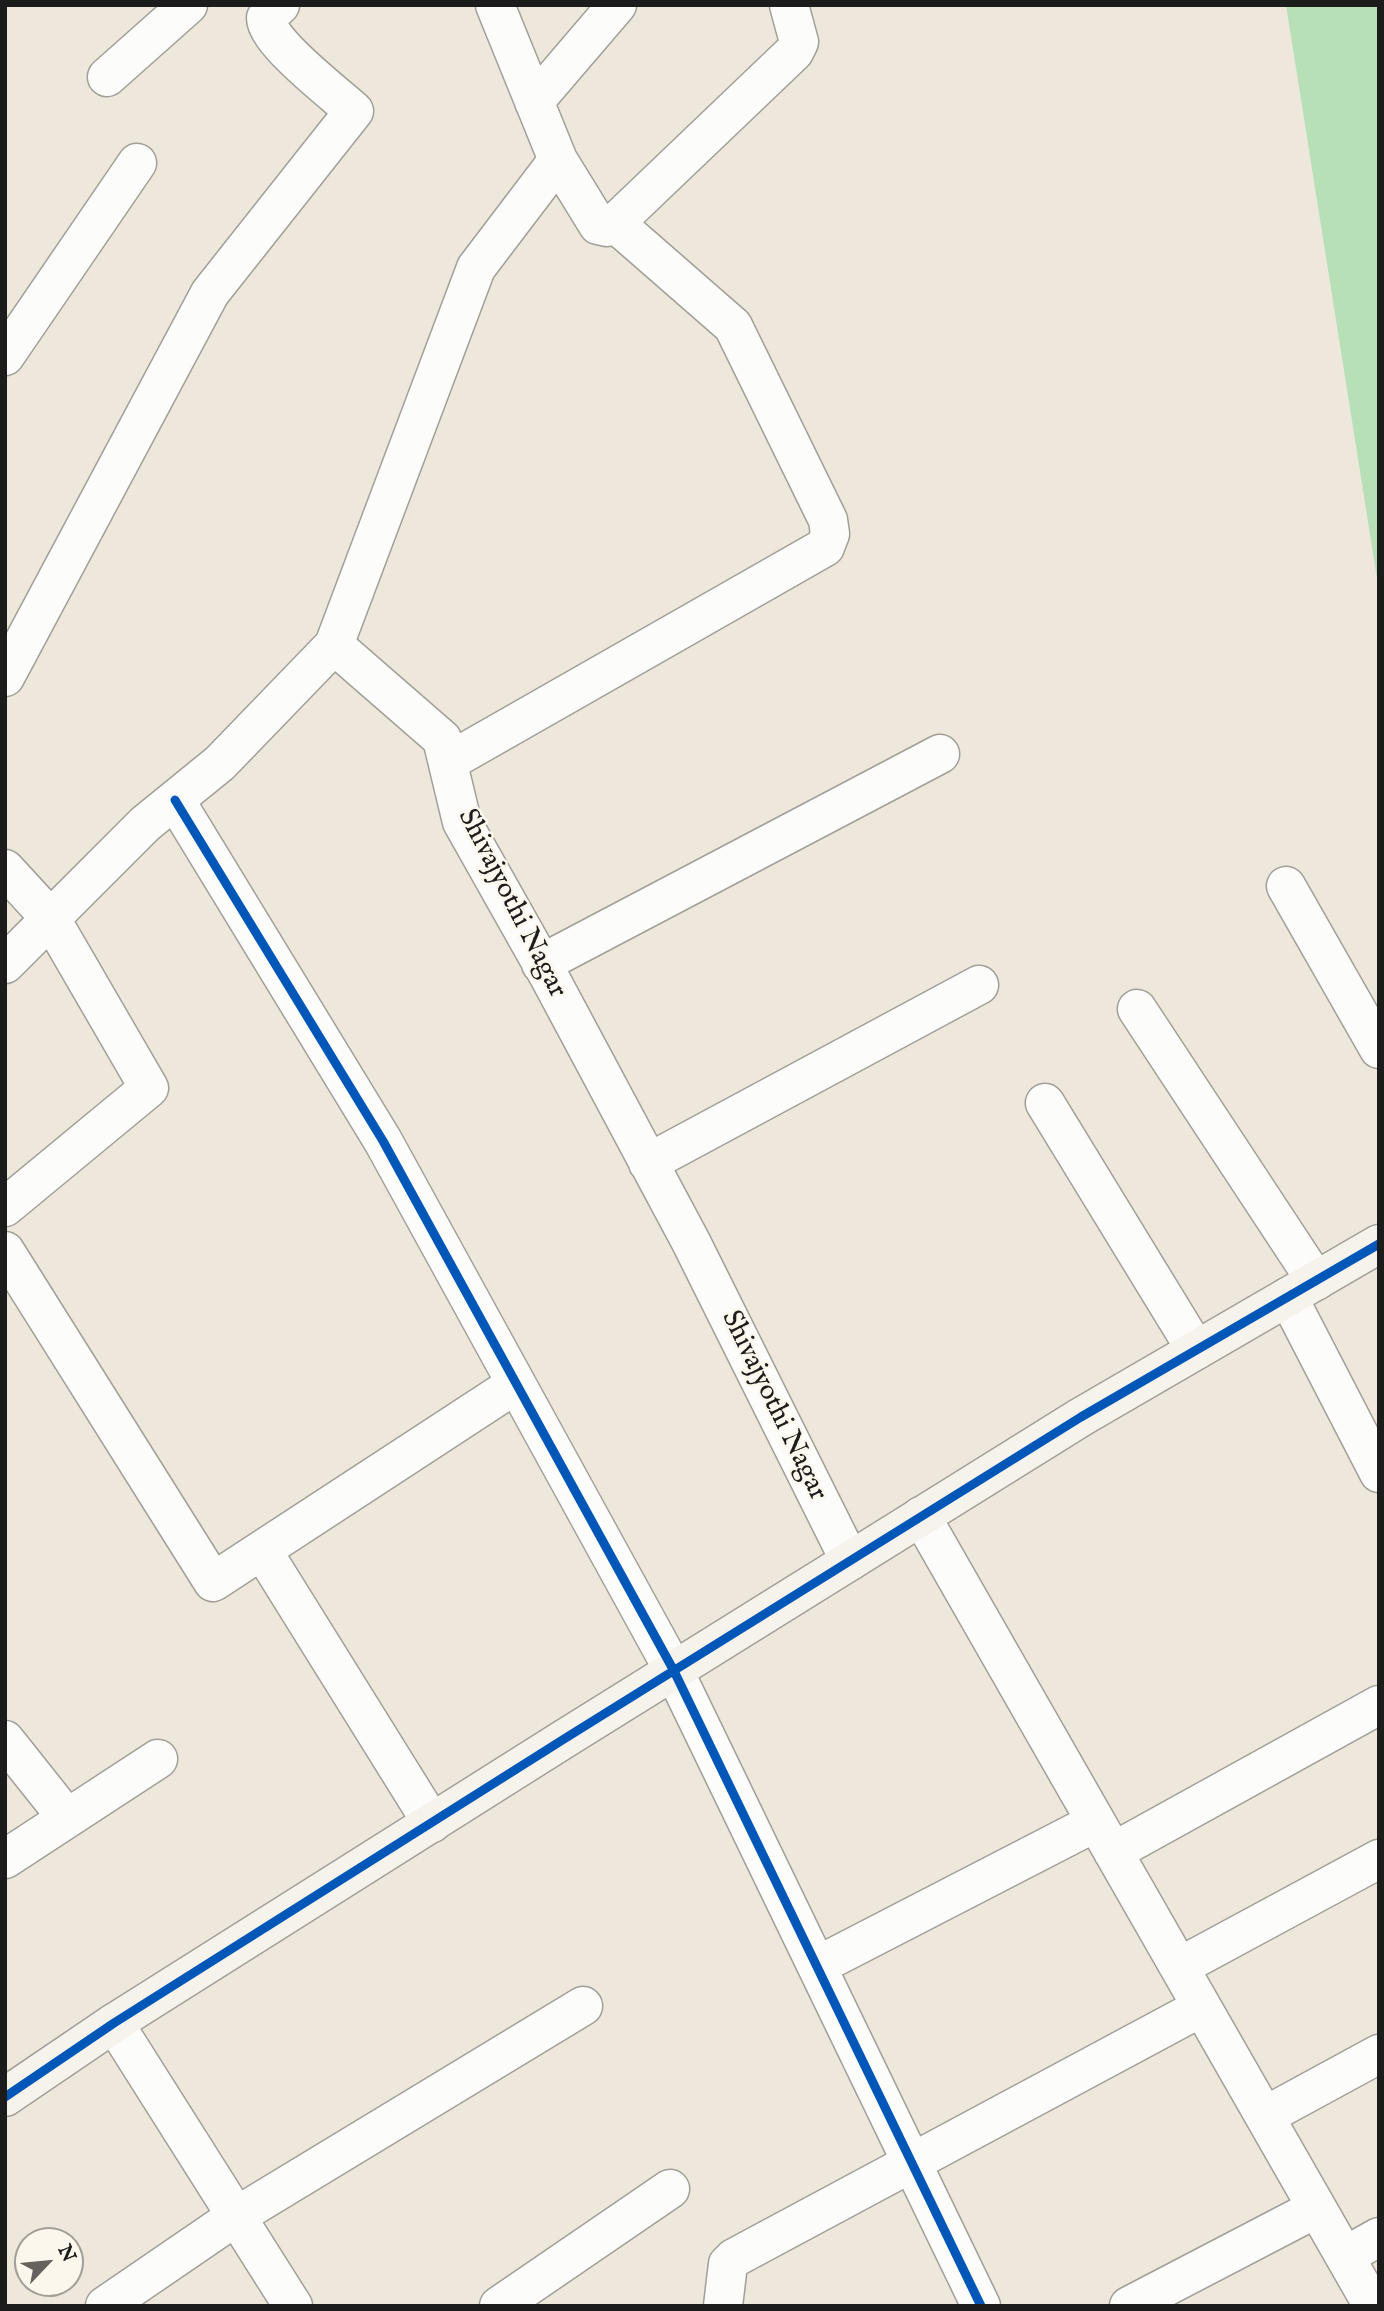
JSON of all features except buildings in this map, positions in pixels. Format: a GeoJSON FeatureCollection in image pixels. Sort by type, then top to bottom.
{"type":"FeatureCollection","features":[{"type":"Feature","properties":{"kind":"street"},"geometry":{"type":"LineString","coordinates":[[107,77],[188,5]]}},
{"type":"Feature","properties":{"kind":"street"},"geometry":{"type":"LineString","coordinates":[[5,677],[210,293],[354,111],[275,40],[266,25],[266,18],[280,5]]}},
{"type":"Feature","properties":{"kind":"street"},"geometry":{"type":"LineString","coordinates":[[495,5],[558,160],[597,225],[607,227],[615,223],[794,52],[799,42],[789,5]]}},
{"type":"Feature","properties":{"kind":"street"},"geometry":{"type":"LineString","coordinates":[[534,102],[617,5]]}},
{"type":"Feature","properties":{"kind":"street"},"geometry":{"type":"LineString","coordinates":[[5,964],[145,824],[220,763],[334,645],[476,268],[558,160]]}},
{"type":"Feature","properties":{"kind":"street"},"geometry":{"type":"LineString","coordinates":[[5,356],[137,163]]}},
{"type":"Feature","properties":{"kind":"street"},"geometry":{"type":"LineString","coordinates":[[448,762],[825,547],[830,534],[828,520],[733,326],[615,223]]}},
{"type":"Feature","properties":{"kind":"street","name":"Shivajyothi Nagar"},"geometry":{"type":"LineString","coordinates":[[334,645],[442,739],[462,822],[691,1242],[850,1561]]}},
{"type":"Feature","properties":{"kind":"street"},"geometry":{"type":"LineString","coordinates":[[541,964],[940,754]]}},
{"type":"Feature","properties":{"kind":"street"},"geometry":{"type":"LineString","coordinates":[[175,800],[383,1141],[674,1671],[981,2306]]}},
{"type":"Feature","properties":{"kind":"street"},"geometry":{"type":"LineString","coordinates":[[5,869],[51,919],[149,1088],[5,1207]]}},
{"type":"Feature","properties":{"kind":"street"},"geometry":{"type":"LineString","coordinates":[[1286,886],[1379,1049]]}},
{"type":"Feature","properties":{"kind":"street"},"geometry":{"type":"LineString","coordinates":[[648,1163],[979,985]]}},
{"type":"Feature","properties":{"kind":"street"},"geometry":{"type":"LineString","coordinates":[[1137,1009],[1302,1289],[1379,1473]]}},
{"type":"Feature","properties":{"kind":"street"},"geometry":{"type":"LineString","coordinates":[[1045,1103],[1196,1350]]}},
{"type":"Feature","properties":{"kind":"street"},"geometry":{"type":"LineString","coordinates":[[5,2098],[114,2023],[1081,1417],[1379,1244]]}},
{"type":"Feature","properties":{"kind":"street"},"geometry":{"type":"LineString","coordinates":[[5,1251],[213,1582],[516,1384]]}},
{"type":"Feature","properties":{"kind":"street"},"geometry":{"type":"LineString","coordinates":[[921,1517],[1373,2306]]}},
{"type":"Feature","properties":{"kind":"street"},"geometry":{"type":"LineString","coordinates":[[262,1550],[432,1823]]}},
{"type":"Feature","properties":{"kind":"street"},"geometry":{"type":"LineString","coordinates":[[817,1966],[1105,1837],[1379,1705]]}},
{"type":"Feature","properties":{"kind":"street"},"geometry":{"type":"LineString","coordinates":[[5,1740],[67,1818]]}},
{"type":"Feature","properties":{"kind":"street"},"geometry":{"type":"LineString","coordinates":[[5,1859],[158,1759]]}},
{"type":"Feature","properties":{"kind":"street"},"geometry":{"type":"LineString","coordinates":[[1179,1967],[1379,1859]]}},
{"type":"Feature","properties":{"kind":"street"},"geometry":{"type":"LineString","coordinates":[[106,2306],[235,2217],[583,2006]]}},
{"type":"Feature","properties":{"kind":"street"},"geometry":{"type":"LineString","coordinates":[[723,2306],[728,2264],[734,2258],[1202,2007]]}},
{"type":"Feature","properties":{"kind":"street"},"geometry":{"type":"LineString","coordinates":[[114,2023],[293,2306]]}},
{"type":"Feature","properties":{"kind":"street"},"geometry":{"type":"LineString","coordinates":[[1265,2116],[1379,2054]]}},
{"type":"Feature","properties":{"kind":"street"},"geometry":{"type":"LineString","coordinates":[[499,2306],[670,2189]]}},
{"type":"Feature","properties":{"kind":"street"},"geometry":{"type":"LineString","coordinates":[[1129,2306],[1317,2208]]}},
{"type":"Feature","properties":{"kind":"street"},"geometry":{"type":"LineString","coordinates":[[1345,2256],[1379,2237]]}},
{"type":"Feature","properties":{"kind":"green space"},"geometry":{"type":"Polygon","coordinates":[[[1286,5],[1379,5],[1379,591],[1286,5]]]}},
{"type":"Feature","properties":{"kind":"cycle path"},"geometry":{"type":"LineString","coordinates":[[175,800],[383,1141],[674,1671],[981,2306]]}},
{"type":"Feature","properties":{"kind":"cycle path"},"geometry":{"type":"LineString","coordinates":[[5,2097],[114,2023],[1081,1417],[1379,1244]]}}]}
